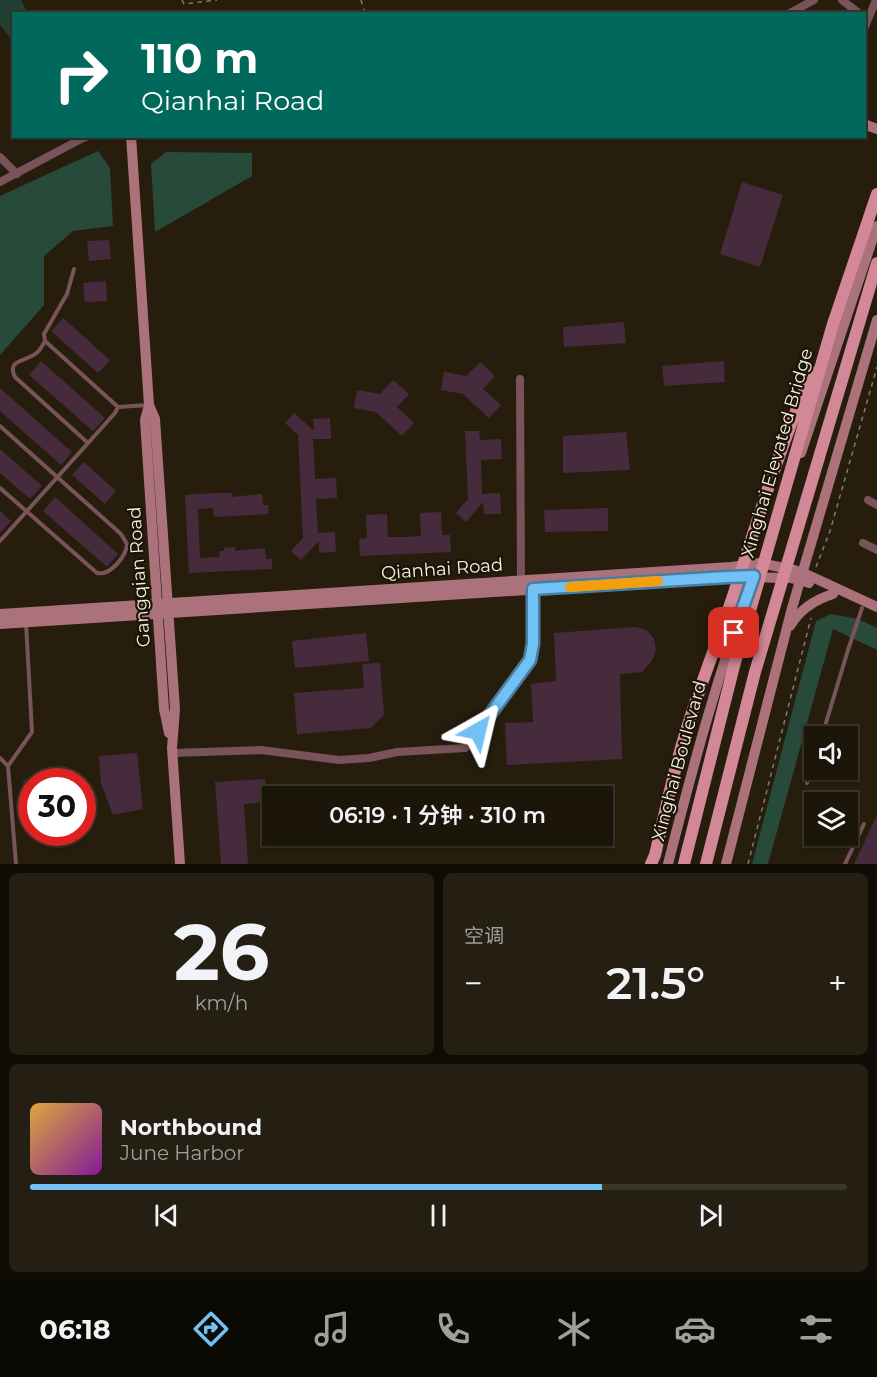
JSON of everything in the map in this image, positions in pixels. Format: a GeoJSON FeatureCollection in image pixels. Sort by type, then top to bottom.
{"type":"FeatureCollection","features":[{"type":"Feature","properties":{"kind":"main road","name":"Xinghai Elevated Bridge"},"geometry":{"type":"LineString","coordinates":[[684,864],[734,666],[833,324],[877,194]]}},
{"type":"Feature","properties":{"kind":"main road"},"geometry":{"type":"LineString","coordinates":[[706,864],[755,672],[877,262]]}},
{"type":"Feature","properties":{"kind":"main road"},"geometry":{"type":"LineString","coordinates":[[651,864],[683,741],[702,681],[729,609],[795,411],[833,324]]}},
{"type":"Feature","properties":{"kind":"street"},"geometry":{"type":"LineString","coordinates":[[793,12],[814,0]]}},
{"type":"Feature","properties":{"kind":"street"},"geometry":{"type":"LineString","coordinates":[[842,0],[857,12]]}},
{"type":"Feature","properties":{"kind":"street"},"geometry":{"type":"LineString","coordinates":[[866,18],[876,0]]}},
{"type":"Feature","properties":{"kind":"street"},"geometry":{"type":"LineString","coordinates":[[0,182],[81,139],[90,138]]}},
{"type":"Feature","properties":{"kind":"street","name":"Gangqian Road"},"geometry":{"type":"LineString","coordinates":[[131,138],[149,405],[155,419],[163,609],[175,709],[172,750],[180,864]]}},
{"type":"Feature","properties":{"kind":"street"},"geometry":{"type":"LineString","coordinates":[[0,157],[17,174]]}},
{"type":"Feature","properties":{"kind":"street","name":"Xinghai Boulevard"},"geometry":{"type":"LineString","coordinates":[[668,864],[711,702],[754,576],[804,446],[877,226]]}},
{"type":"Feature","properties":{"kind":"street"},"geometry":{"type":"LineString","coordinates":[[726,864],[801,576],[877,320]]}},
{"type":"Feature","properties":{"kind":"street"},"geometry":{"type":"LineString","coordinates":[[520,379],[521,580]]}},
{"type":"Feature","properties":{"kind":"street"},"geometry":{"type":"LineString","coordinates":[[868,500],[877,505]]}},
{"type":"Feature","properties":{"kind":"street"},"geometry":{"type":"LineString","coordinates":[[863,543],[877,549]]}},
{"type":"Feature","properties":{"kind":"street","name":"Qianhai Road"},"geometry":{"type":"LineString","coordinates":[[0,624],[521,580],[731,567],[760,563],[801,576],[877,607]]}},
{"type":"Feature","properties":{"kind":"street","name":"Qianhai Road"},"geometry":{"type":"LineString","coordinates":[[0,614],[163,609],[727,577],[801,576],[877,615]]}},
{"type":"Feature","properties":{"kind":"street"},"geometry":{"type":"LineString","coordinates":[[172,750],[261,750],[339,760],[369,758],[397,752],[465,748],[530,660],[533,644],[533,589]]}},
{"type":"Feature","properties":{"kind":"street"},"geometry":{"type":"LineString","coordinates":[[786,631],[800,612],[820,598],[833,594]]}},
{"type":"Feature","properties":{"kind":"lane"},"geometry":{"type":"LineString","coordinates":[[74,269],[67,294],[44,334],[45,341],[118,407],[149,405]]}},
{"type":"Feature","properties":{"kind":"lane"},"geometry":{"type":"LineString","coordinates":[[45,341],[35,355],[14,365],[13,373],[88,443]]}},
{"type":"Feature","properties":{"kind":"lane"},"geometry":{"type":"LineString","coordinates":[[0,541],[118,407]]}},
{"type":"Feature","properties":{"kind":"lane"},"geometry":{"type":"LineString","coordinates":[[0,426],[121,534],[128,544],[125,555],[105,574],[97,573],[0,488]]}},
{"type":"Feature","properties":{"kind":"lane"},"geometry":{"type":"LineString","coordinates":[[825,726],[862,608]]}},
{"type":"Feature","properties":{"kind":"lane"},"geometry":{"type":"LineString","coordinates":[[16,864],[8,766],[32,732],[26,622]]}},
{"type":"Feature","properties":{"kind":"lane"},"geometry":{"type":"LineString","coordinates":[[0,758],[8,766]]}},
{"type":"Feature","properties":{"kind":"lane"},"geometry":{"type":"LineString","coordinates":[[845,864],[864,824]]}},
{"type":"Feature","properties":{"kind":"path"},"geometry":{"type":"LineString","coordinates":[[182,0],[184,4],[217,0]]}},
{"type":"Feature","properties":{"kind":"path"},"geometry":{"type":"LineString","coordinates":[[817,565],[830,531],[877,367]]}},
{"type":"Feature","properties":{"kind":"path"},"geometry":{"type":"LineString","coordinates":[[748,864],[812,612]]}},
{"type":"Feature","properties":{"kind":"green space"},"geometry":{"type":"Polygon","coordinates":[[[0,0],[21,0],[27,12],[12,12],[12,41],[0,25],[0,0]]]}},
{"type":"Feature","properties":{"kind":"green space"},"geometry":{"type":"Polygon","coordinates":[[[98,151],[110,168],[113,226],[73,231],[44,256],[44,305],[0,355],[0,196],[98,151]]]}},
{"type":"Feature","properties":{"kind":"green space"},"geometry":{"type":"Polygon","coordinates":[[[166,152],[252,153],[252,176],[155,232],[151,164],[166,152]]]}},
{"type":"Feature","properties":{"kind":"green space"},"geometry":{"type":"Polygon","coordinates":[[[831,614],[858,619],[877,628],[877,650],[833,629],[806,726],[804,726],[804,734],[768,864],[752,864],[816,621],[831,614]]]}},
{"type":"Feature","properties":{"kind":"building"},"geometry":{"type":"Polygon","coordinates":[[[742,182],[783,195],[760,267],[720,254],[742,182]]]}},
{"type":"Feature","properties":{"kind":"building"},"geometry":{"type":"Polygon","coordinates":[[[109,240],[111,259],[89,261],[87,241],[109,240]]]}},
{"type":"Feature","properties":{"kind":"building"},"geometry":{"type":"Polygon","coordinates":[[[106,281],[107,301],[85,302],[83,283],[106,281]]]}},
{"type":"Feature","properties":{"kind":"building"},"geometry":{"type":"Polygon","coordinates":[[[63,318],[110,360],[98,373],[51,331],[63,318]]]}},
{"type":"Feature","properties":{"kind":"building"},"geometry":{"type":"Polygon","coordinates":[[[624,322],[626,343],[564,347],[563,327],[624,322]]]}},
{"type":"Feature","properties":{"kind":"building"},"geometry":{"type":"Polygon","coordinates":[[[41,361],[105,418],[93,431],[29,375],[41,361]]]}},
{"type":"Feature","properties":{"kind":"building"},"geometry":{"type":"Polygon","coordinates":[[[724,361],[725,382],[664,386],[662,366],[724,361]]]}},
{"type":"Feature","properties":{"kind":"building"},"geometry":{"type":"Polygon","coordinates":[[[480,362],[495,376],[483,389],[501,405],[489,418],[463,394],[441,390],[444,372],[466,376],[480,362]]]}},
{"type":"Feature","properties":{"kind":"building"},"geometry":{"type":"Polygon","coordinates":[[[393,380],[409,394],[397,407],[414,423],[402,436],[376,412],[354,408],[357,390],[380,394],[393,380]]]}},
{"type":"Feature","properties":{"kind":"building"},"geometry":{"type":"Polygon","coordinates":[[[0,388],[72,452],[61,465],[0,411],[0,388]]]}},
{"type":"Feature","properties":{"kind":"building"},"geometry":{"type":"Polygon","coordinates":[[[294,413],[314,431],[313,419],[330,418],[331,439],[313,439],[315,479],[336,478],[337,498],[316,499],[318,533],[335,532],[336,552],[319,553],[319,541],[301,560],[291,551],[303,538],[298,435],[285,423],[294,413]]]}},
{"type":"Feature","properties":{"kind":"building"},"geometry":{"type":"Polygon","coordinates":[[[465,431],[479,431],[480,440],[501,439],[502,459],[481,460],[482,494],[500,493],[501,514],[484,514],[483,502],[466,522],[456,513],[468,499],[465,431]]]}},
{"type":"Feature","properties":{"kind":"building"},"geometry":{"type":"Polygon","coordinates":[[[626,432],[630,470],[563,473],[563,436],[626,432]]]}},
{"type":"Feature","properties":{"kind":"building"},"geometry":{"type":"Polygon","coordinates":[[[0,449],[42,486],[30,499],[0,473],[0,449]]]}},
{"type":"Feature","properties":{"kind":"building"},"geometry":{"type":"Polygon","coordinates":[[[84,462],[116,491],[105,504],[72,475],[84,462]]]}},
{"type":"Feature","properties":{"kind":"building"},"geometry":{"type":"Polygon","coordinates":[[[232,493],[232,497],[262,494],[263,505],[268,505],[269,514],[214,517],[213,508],[198,509],[200,558],[220,557],[219,551],[224,551],[224,548],[235,547],[235,551],[265,548],[266,559],[272,559],[272,569],[189,573],[185,495],[232,493]]]}},
{"type":"Feature","properties":{"kind":"building"},"geometry":{"type":"Polygon","coordinates":[[[55,497],[118,554],[107,567],[43,511],[55,497]]]}},
{"type":"Feature","properties":{"kind":"building"},"geometry":{"type":"Polygon","coordinates":[[[608,508],[608,531],[545,532],[544,510],[608,508]]]}},
{"type":"Feature","properties":{"kind":"building"},"geometry":{"type":"Polygon","coordinates":[[[0,511],[11,521],[0,533],[0,511]]]}},
{"type":"Feature","properties":{"kind":"building"},"geometry":{"type":"Polygon","coordinates":[[[441,512],[442,535],[450,535],[451,552],[360,556],[359,539],[367,538],[366,515],[387,514],[388,537],[404,537],[421,536],[420,513],[441,512]]]}},
{"type":"Feature","properties":{"kind":"building"},"geometry":{"type":"Polygon","coordinates":[[[636,627],[650,634],[654,639],[656,650],[652,661],[643,670],[644,672],[620,674],[622,759],[507,765],[505,723],[533,722],[531,684],[556,681],[554,633],[636,627]]]}},
{"type":"Feature","properties":{"kind":"building"},"geometry":{"type":"Polygon","coordinates":[[[366,633],[369,661],[295,668],[292,641],[366,633]]]}},
{"type":"Feature","properties":{"kind":"building"},"geometry":{"type":"Polygon","coordinates":[[[380,663],[384,715],[371,728],[297,734],[294,693],[364,688],[362,664],[380,663]]]}},
{"type":"Feature","properties":{"kind":"building"},"geometry":{"type":"Polygon","coordinates":[[[137,753],[143,809],[113,815],[101,784],[99,756],[137,753]]]}},
{"type":"Feature","properties":{"kind":"building"},"geometry":{"type":"Polygon","coordinates":[[[265,779],[265,786],[262,786],[262,802],[244,804],[248,864],[221,864],[215,782],[265,779]]]}},
{"type":"Feature","properties":{"kind":"building"},"geometry":{"type":"Polygon","coordinates":[[[877,815],[877,864],[854,864],[877,815]]]}},
{"type":"Feature","properties":{"kind":"slow traffic"},"geometry":{"type":"LineString","coordinates":[[570,587],[658,581]]}},
{"type":"Feature","properties":{"kind":"route"},"geometry":{"type":"LineString","coordinates":[[478,731],[530,660],[533,650],[533,589],[754,576],[734,633]]}}]}
